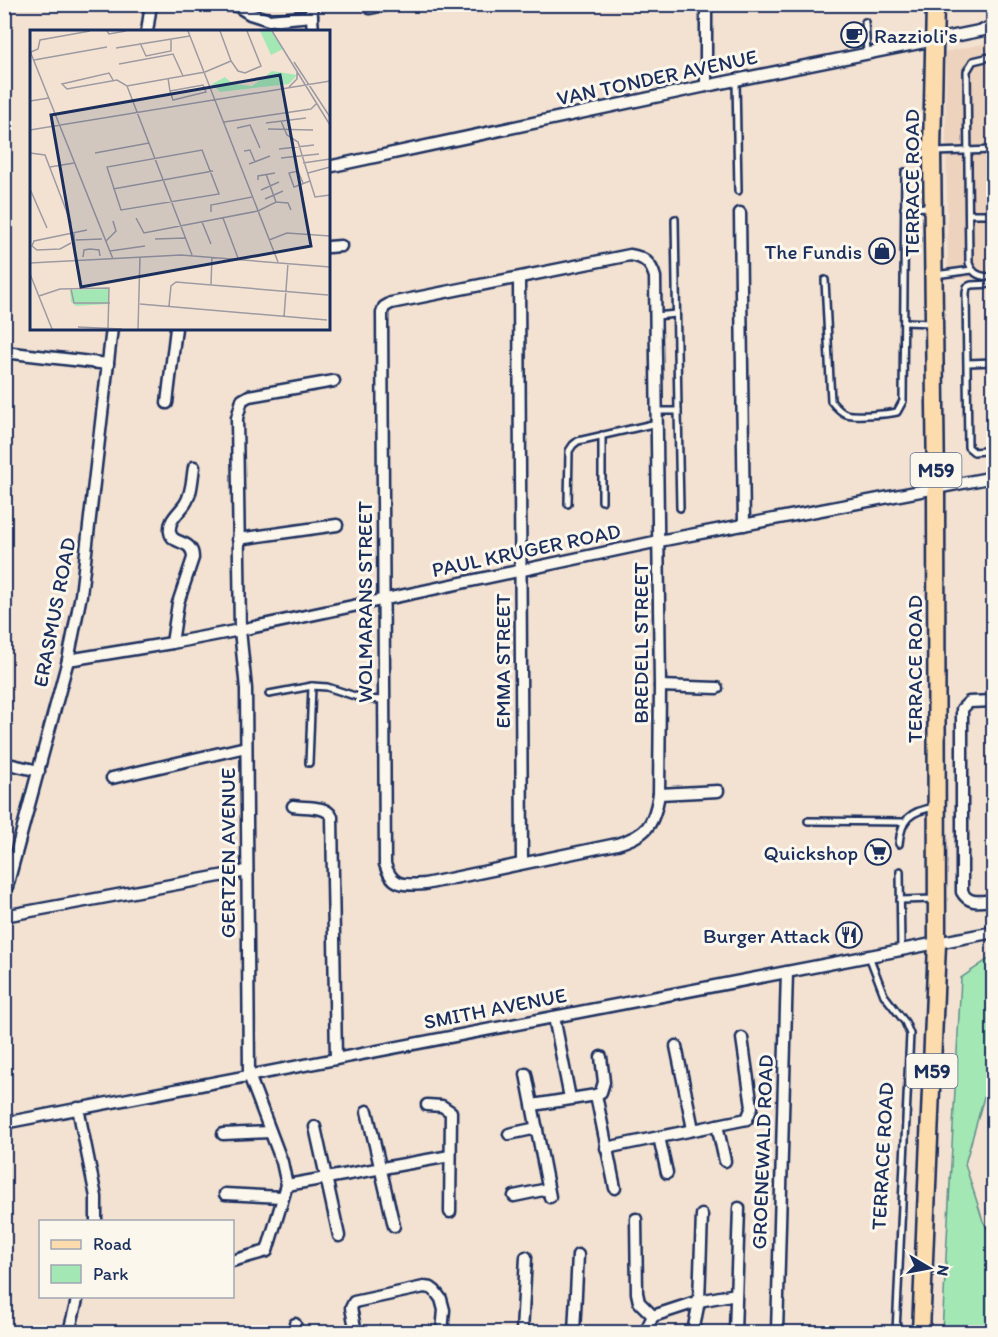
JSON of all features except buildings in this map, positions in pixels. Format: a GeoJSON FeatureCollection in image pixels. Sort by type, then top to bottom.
{"type":"FeatureCollection","features":[{"type":"Feature","properties":{"kind":"main road","name":"TERRACE ROAD"},"geometry":{"type":"LineString","coordinates":[[921,1332],[937,944],[936,487],[932,152],[934,4]]}},
{"type":"Feature","properties":{"kind":"street"},"geometry":{"type":"LineString","coordinates":[[147,30],[150,4]]}},
{"type":"Feature","properties":{"kind":"street"},"geometry":{"type":"LineString","coordinates":[[219,4],[238,5],[250,14],[269,20],[312,16]]}},
{"type":"Feature","properties":{"kind":"street"},"geometry":{"type":"LineString","coordinates":[[311,4],[313,30]]}},
{"type":"Feature","properties":{"kind":"street"},"geometry":{"type":"LineString","coordinates":[[370,8],[389,4]]}},
{"type":"Feature","properties":{"kind":"street"},"geometry":{"type":"LineString","coordinates":[[706,4],[706,86]]}},
{"type":"Feature","properties":{"kind":"street"},"geometry":{"type":"LineString","coordinates":[[268,30],[269,20]]}},
{"type":"Feature","properties":{"kind":"street","name":"VAN TONDER AVENUE"},"geometry":{"type":"LineString","coordinates":[[330,167],[706,86],[993,28]]}},
{"type":"Feature","properties":{"kind":"street"},"geometry":{"type":"LineString","coordinates":[[740,213],[744,525]]}},
{"type":"Feature","properties":{"kind":"street"},"geometry":{"type":"LineString","coordinates":[[330,248],[341,246]]}},
{"type":"Feature","properties":{"kind":"street","name":"BREDELL STREET"},"geometry":{"type":"LineString","coordinates":[[519,278],[630,255],[644,258],[654,271],[660,686],[659,794],[652,821],[644,832],[635,838],[617,844],[522,863]]}},
{"type":"Feature","properties":{"kind":"street","name":"WOLMARANS STREET"},"geometry":{"type":"LineString","coordinates":[[519,278],[391,303],[384,308],[382,319],[383,600],[385,864],[388,873],[395,881],[403,884],[425,884],[522,863]]}},
{"type":"Feature","properties":{"kind":"street","name":"EMMA STREET"},"geometry":{"type":"LineString","coordinates":[[519,278],[522,863]]}},
{"type":"Feature","properties":{"kind":"street","name":"ERASMUS ROAD"},"geometry":{"type":"LineString","coordinates":[[4,898],[68,660],[81,595],[112,330]]}},
{"type":"Feature","properties":{"kind":"street"},"geometry":{"type":"LineString","coordinates":[[167,403],[176,330]]}},
{"type":"Feature","properties":{"kind":"street"},"geometry":{"type":"LineString","coordinates":[[4,352],[108,364]]}},
{"type":"Feature","properties":{"kind":"street","name":"GERTZEN AVENUE"},"geometry":{"type":"LineString","coordinates":[[286,1185],[285,1171],[249,1075],[246,689],[240,630],[237,418],[242,400],[249,396],[334,381]]}},
{"type":"Feature","properties":{"kind":"street"},"geometry":{"type":"LineString","coordinates":[[172,644],[178,603],[193,558],[193,551],[189,545],[172,537],[170,533],[171,525],[189,496],[194,467]]}},
{"type":"Feature","properties":{"kind":"street","name":"PAUL KRUGER ROAD"},"geometry":{"type":"LineString","coordinates":[[68,660],[172,644],[659,541],[993,477]]}},
{"type":"Feature","properties":{"kind":"street"},"geometry":{"type":"LineString","coordinates":[[238,539],[338,525]]}},
{"type":"Feature","properties":{"kind":"street"},"geometry":{"type":"LineString","coordinates":[[660,686],[717,688]]}},
{"type":"Feature","properties":{"kind":"street"},"geometry":{"type":"LineString","coordinates":[[993,701],[969,702],[962,709],[962,892],[968,900],[973,902],[993,900]]}},
{"type":"Feature","properties":{"kind":"street"},"geometry":{"type":"LineString","coordinates":[[112,777],[246,747]]}},
{"type":"Feature","properties":{"kind":"street"},"geometry":{"type":"LineString","coordinates":[[4,763],[39,771]]}},
{"type":"Feature","properties":{"kind":"street"},"geometry":{"type":"LineString","coordinates":[[659,794],[718,791]]}},
{"type":"Feature","properties":{"kind":"street"},"geometry":{"type":"LineString","coordinates":[[293,806],[325,810],[330,812],[332,817],[336,1059]]}},
{"type":"Feature","properties":{"kind":"street"},"geometry":{"type":"LineString","coordinates":[[4,916],[247,871]]}},
{"type":"Feature","properties":{"kind":"street","name":"SMITH AVENUE"},"geometry":{"type":"LineString","coordinates":[[4,1123],[993,932]]}},
{"type":"Feature","properties":{"kind":"street","name":"GROENEWALD ROAD"},"geometry":{"type":"LineString","coordinates":[[777,1332],[787,972]]}},
{"type":"Feature","properties":{"kind":"street"},"geometry":{"type":"LineString","coordinates":[[554,1017],[570,1098]]}},
{"type":"Feature","properties":{"kind":"street"},"geometry":{"type":"LineString","coordinates":[[606,1148],[741,1121],[750,1116],[752,1107],[742,1038]]}},
{"type":"Feature","properties":{"kind":"street"},"geometry":{"type":"LineString","coordinates":[[676,1046],[693,1129]]}},
{"type":"Feature","properties":{"kind":"street"},"geometry":{"type":"LineString","coordinates":[[533,1105],[596,1095],[601,1092],[604,1086],[601,1057]]}},
{"type":"Feature","properties":{"kind":"street"},"geometry":{"type":"LineString","coordinates":[[513,1196],[549,1193],[526,1074]]}},
{"type":"Feature","properties":{"kind":"street"},"geometry":{"type":"LineString","coordinates":[[596,1095],[615,1188]]}},
{"type":"Feature","properties":{"kind":"street"},"geometry":{"type":"LineString","coordinates":[[427,1105],[442,1106],[451,1112],[450,1212]]}},
{"type":"Feature","properties":{"kind":"street"},"geometry":{"type":"LineString","coordinates":[[78,1108],[96,1197],[96,1220]]}},
{"type":"Feature","properties":{"kind":"street"},"geometry":{"type":"LineString","coordinates":[[367,1111],[394,1226]]}},
{"type":"Feature","properties":{"kind":"street"},"geometry":{"type":"LineString","coordinates":[[717,1125],[725,1161]]}},
{"type":"Feature","properties":{"kind":"street"},"geometry":{"type":"LineString","coordinates":[[315,1127],[339,1236]]}},
{"type":"Feature","properties":{"kind":"street"},"geometry":{"type":"LineString","coordinates":[[509,1134],[537,1128]]}},
{"type":"Feature","properties":{"kind":"street"},"geometry":{"type":"LineString","coordinates":[[223,1134],[270,1132]]}},
{"type":"Feature","properties":{"kind":"street"},"geometry":{"type":"LineString","coordinates":[[659,1137],[667,1173]]}},
{"type":"Feature","properties":{"kind":"street"},"geometry":{"type":"LineString","coordinates":[[234,1260],[267,1251],[286,1185],[450,1156]]}},
{"type":"Feature","properties":{"kind":"street"},"geometry":{"type":"LineString","coordinates":[[225,1194],[282,1197]]}},
{"type":"Feature","properties":{"kind":"street"},"geometry":{"type":"LineString","coordinates":[[735,1332],[739,1209]]}},
{"type":"Feature","properties":{"kind":"street"},"geometry":{"type":"LineString","coordinates":[[693,1332],[699,1301],[702,1215]]}},
{"type":"Feature","properties":{"kind":"street"},"geometry":{"type":"LineString","coordinates":[[636,1219],[637,1293],[639,1302],[653,1316]]}},
{"type":"Feature","properties":{"kind":"street"},"geometry":{"type":"LineString","coordinates":[[574,1332],[578,1255]]}},
{"type":"Feature","properties":{"kind":"street"},"geometry":{"type":"LineString","coordinates":[[522,1332],[526,1257]]}},
{"type":"Feature","properties":{"kind":"street"},"geometry":{"type":"LineString","coordinates":[[356,1332],[351,1311],[354,1302],[424,1287],[435,1291],[441,1299],[444,1310],[442,1332]]}},
{"type":"Feature","properties":{"kind":"street"},"geometry":{"type":"LineString","coordinates":[[645,1332],[653,1316],[699,1301],[736,1294]]}},
{"type":"Feature","properties":{"kind":"street"},"geometry":{"type":"LineString","coordinates":[[69,1332],[78,1298]]}},
{"type":"Feature","properties":{"kind":"lane"},"geometry":{"type":"LineString","coordinates":[[865,22],[867,54]]}},
{"type":"Feature","properties":{"kind":"lane"},"geometry":{"type":"LineString","coordinates":[[993,56],[973,61],[967,71],[969,263],[977,275],[993,277]]}},
{"type":"Feature","properties":{"kind":"lane"},"geometry":{"type":"LineString","coordinates":[[736,80],[738,191]]}},
{"type":"Feature","properties":{"kind":"lane"},"geometry":{"type":"LineString","coordinates":[[932,152],[993,150]]}},
{"type":"Feature","properties":{"kind":"lane"},"geometry":{"type":"LineString","coordinates":[[825,280],[831,401],[846,414],[897,412],[903,401],[905,172]]}},
{"type":"Feature","properties":{"kind":"lane"},"geometry":{"type":"LineString","coordinates":[[904,208],[933,207]]}},
{"type":"Feature","properties":{"kind":"lane"},"geometry":{"type":"LineString","coordinates":[[970,214],[993,214]]}},
{"type":"Feature","properties":{"kind":"lane"},"geometry":{"type":"LineString","coordinates":[[675,219],[680,508]]}},
{"type":"Feature","properties":{"kind":"lane"},"geometry":{"type":"LineString","coordinates":[[934,275],[972,270]]}},
{"type":"Feature","properties":{"kind":"lane"},"geometry":{"type":"LineString","coordinates":[[993,284],[967,287],[968,447],[974,453],[993,450]]}},
{"type":"Feature","properties":{"kind":"lane"},"geometry":{"type":"LineString","coordinates":[[656,316],[676,314]]}},
{"type":"Feature","properties":{"kind":"lane"},"geometry":{"type":"LineString","coordinates":[[904,322],[934,323]]}},
{"type":"Feature","properties":{"kind":"lane"},"geometry":{"type":"LineString","coordinates":[[968,363],[993,362]]}},
{"type":"Feature","properties":{"kind":"lane"},"geometry":{"type":"LineString","coordinates":[[568,504],[569,451],[573,444],[678,411]]}},
{"type":"Feature","properties":{"kind":"lane"},"geometry":{"type":"LineString","coordinates":[[602,435],[602,501]]}},
{"type":"Feature","properties":{"kind":"lane"},"geometry":{"type":"LineString","coordinates":[[269,694],[312,686],[327,687],[364,699],[384,700]]}},
{"type":"Feature","properties":{"kind":"lane"},"geometry":{"type":"LineString","coordinates":[[309,763],[312,686]]}},
{"type":"Feature","properties":{"kind":"lane"},"geometry":{"type":"LineString","coordinates":[[899,844],[903,822],[909,816],[922,809],[936,807]]}},
{"type":"Feature","properties":{"kind":"lane"},"geometry":{"type":"LineString","coordinates":[[808,821],[903,822]]}},
{"type":"Feature","properties":{"kind":"lane"},"geometry":{"type":"LineString","coordinates":[[900,871],[901,950]]}},
{"type":"Feature","properties":{"kind":"lane"},"geometry":{"type":"LineString","coordinates":[[900,900],[937,899]]}},
{"type":"Feature","properties":{"kind":"lane","name":"TERRACE ROAD"},"geometry":{"type":"LineString","coordinates":[[869,956],[884,995],[905,1022],[910,1034],[896,1332]]}},
{"type":"Feature","properties":{"kind":"shaded area"},"geometry":{"type":"Polygon","coordinates":[[[993,42],[993,278],[948,278],[945,52],[993,42]]]}},
{"type":"Feature","properties":{"kind":"green space"},"geometry":{"type":"Polygon","coordinates":[[[993,956],[993,1065],[965,1164],[983,1221],[993,1239],[993,1332],[942,1332],[961,978],[993,956]]]}},
{"type":"Feature","properties":{"kind":"place","name":"Razzioli's"},"geometry":{"type":"Point","coordinates":[854,35]}},
{"type":"Feature","properties":{"kind":"place","name":"The Fundis"},"geometry":{"type":"Point","coordinates":[882,251]}},
{"type":"Feature","properties":{"kind":"place","name":"Quickshop"},"geometry":{"type":"Point","coordinates":[878,852]}},
{"type":"Feature","properties":{"kind":"place","name":"Burger Attack"},"geometry":{"type":"Point","coordinates":[849,935]}}]}
